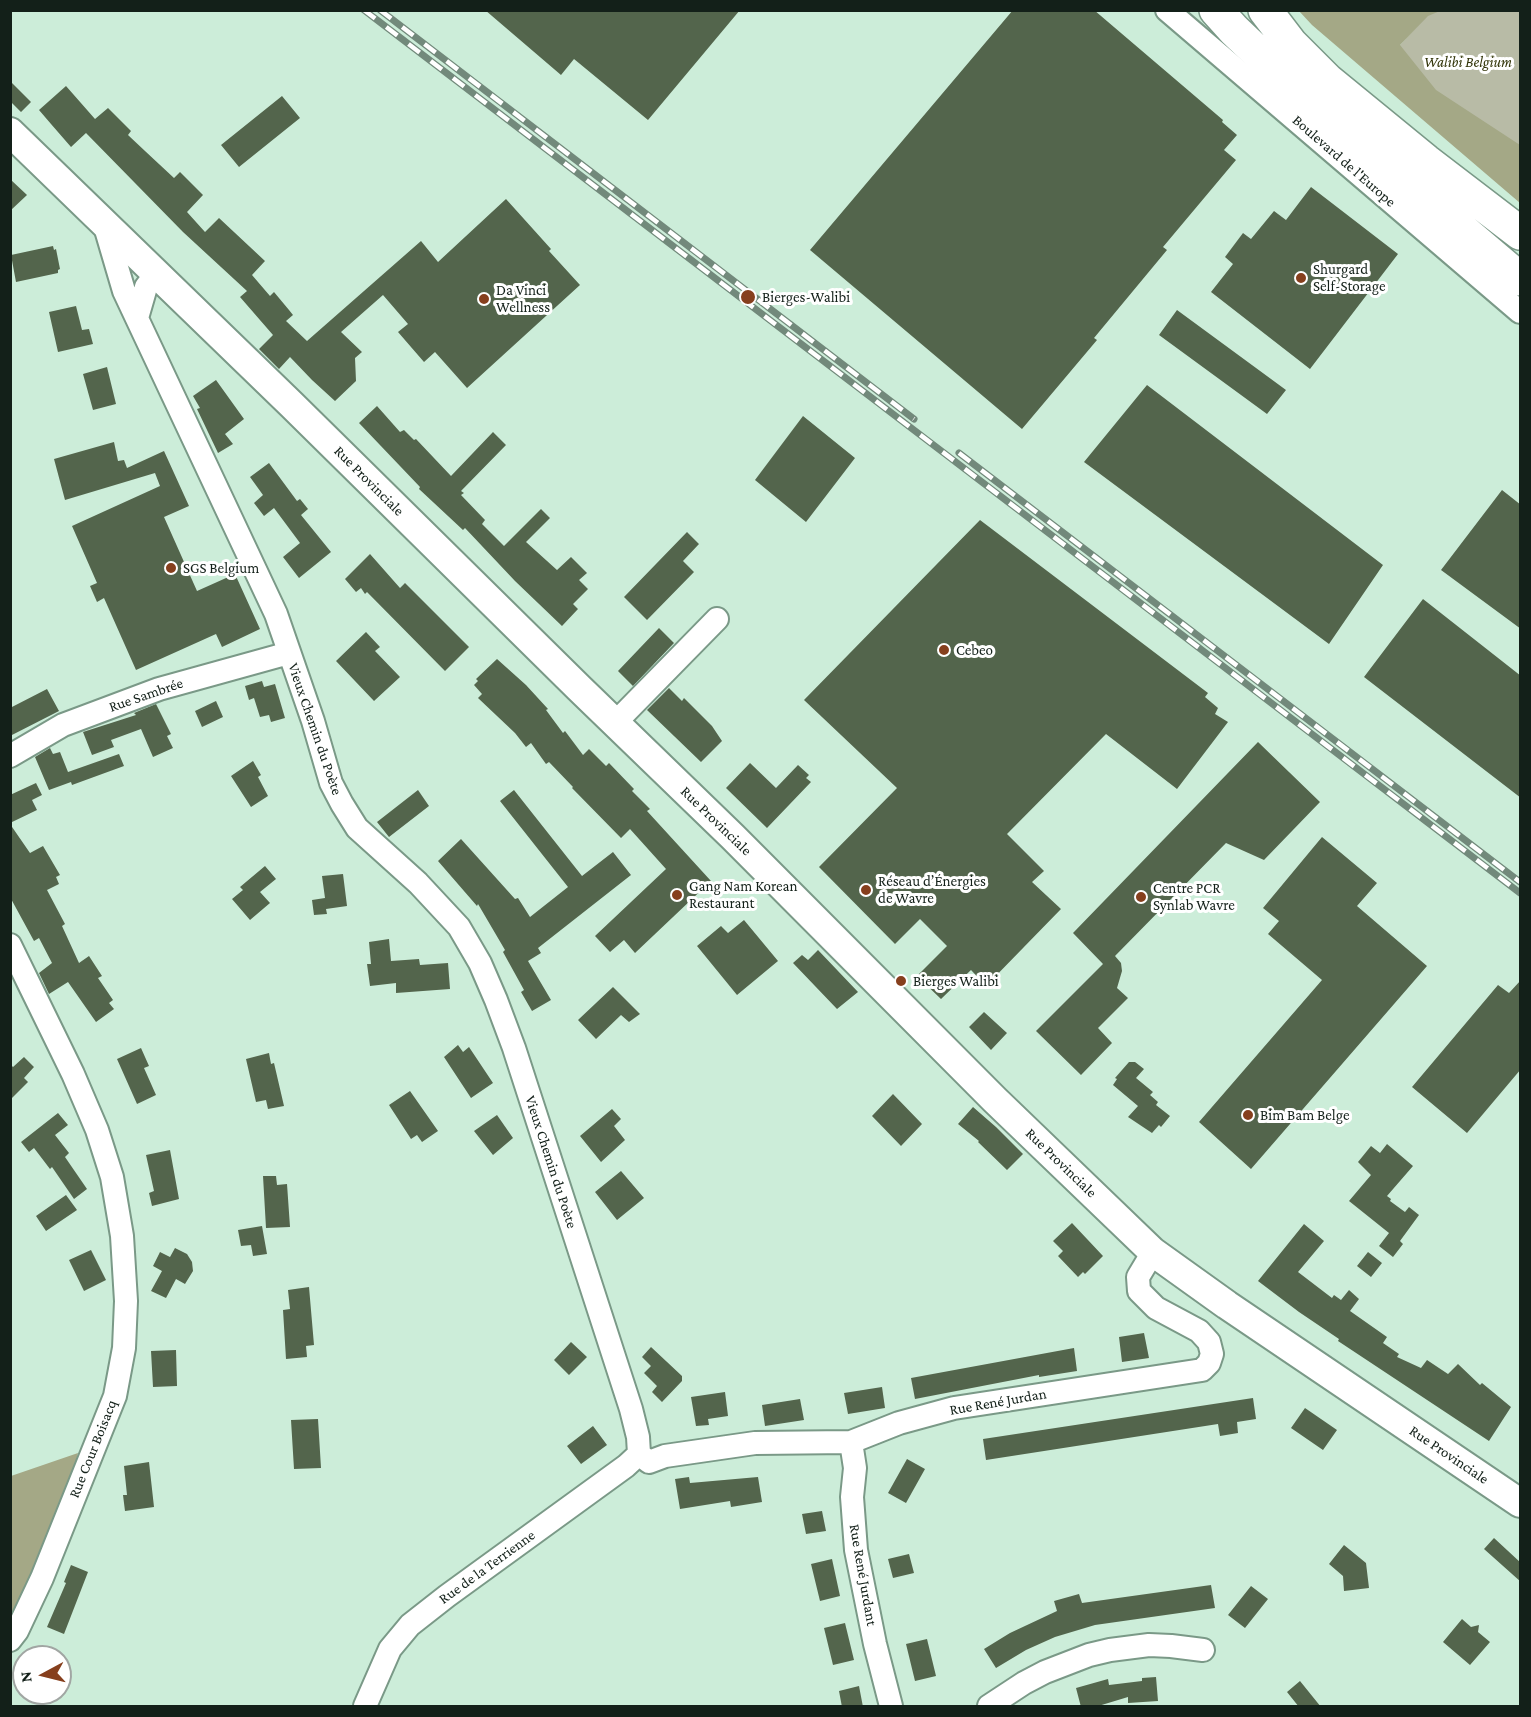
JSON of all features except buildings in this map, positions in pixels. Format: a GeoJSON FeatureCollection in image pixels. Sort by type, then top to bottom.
{"type":"FeatureCollection","features":[{"type":"Feature","properties":{"kind":"highway","name":"Boulevard de l'Europe"},"geometry":{"type":"LineString","coordinates":[[1216,10],[1294,88],[1521,279]]}},
{"type":"Feature","properties":{"kind":"highway"},"geometry":{"type":"LineString","coordinates":[[1264,10],[1291,44],[1327,80],[1426,161],[1516,229]]}},
{"type":"Feature","properties":{"kind":"highway"},"geometry":{"type":"LineString","coordinates":[[1289,10],[1337,62],[1484,186],[1516,229]]}},
{"type":"Feature","properties":{"kind":"main road","name":"Rue Provinciale"},"geometry":{"type":"LineString","coordinates":[[10,132],[733,837],[995,1100],[1153,1252],[1521,1503]]}},
{"type":"Feature","properties":{"kind":"street","name":"Boulevard de l'Europe"},"geometry":{"type":"LineString","coordinates":[[1167,10],[1521,312]]}},
{"type":"Feature","properties":{"kind":"street"},"geometry":{"type":"LineString","coordinates":[[104,222],[124,291],[137,318]]}},
{"type":"Feature","properties":{"kind":"street"},"geometry":{"type":"LineString","coordinates":[[137,318],[146,287],[156,274]]}},
{"type":"Feature","properties":{"kind":"street","name":"Vieux Chemin du Poète"},"geometry":{"type":"LineString","coordinates":[[137,318],[276,614],[332,783],[342,804],[357,828],[418,883],[459,927],[480,963],[496,1000],[529,1094],[633,1417],[639,1454]]}},
{"type":"Feature","properties":{"kind":"street"},"geometry":{"type":"LineString","coordinates":[[615,723],[717,619]]}},
{"type":"Feature","properties":{"kind":"street","name":"Rue Sambrée"},"geometry":{"type":"LineString","coordinates":[[10,756],[63,725],[159,689],[289,653]]}},
{"type":"Feature","properties":{"kind":"street","name":"Rue Cour Boisacq"},"geometry":{"type":"LineString","coordinates":[[10,945],[73,1074],[100,1139],[112,1177],[123,1236],[126,1301],[124,1348],[115,1396],[42,1578],[17,1631],[10,1640]]}},
{"type":"Feature","properties":{"kind":"street","name":"Rue René Jurdan"},"geometry":{"type":"LineString","coordinates":[[639,1454],[649,1462],[665,1456],[755,1443],[851,1442],[899,1423],[954,1408],[1202,1370],[1209,1363],[1212,1354],[1209,1342],[1199,1331],[1156,1308],[1139,1291],[1138,1277],[1153,1252]]}},
{"type":"Feature","properties":{"kind":"street","name":"Rue René Jurdant"},"geometry":{"type":"LineString","coordinates":[[851,1442],[855,1468],[852,1497],[856,1550],[868,1614],[891,1707]]}},
{"type":"Feature","properties":{"kind":"street","name":"Rue de la Terrienne"},"geometry":{"type":"LineString","coordinates":[[365,1707],[390,1649],[419,1617],[626,1466],[639,1454]]}},
{"type":"Feature","properties":{"kind":"street"},"geometry":{"type":"LineString","coordinates":[[989,1707],[1024,1683],[1045,1672],[1089,1655],[1110,1650],[1149,1646],[1203,1650]]}},
{"type":"Feature","properties":{"kind":"green space"},"geometry":{"type":"Polygon","coordinates":[[[1299,11],[1440,11],[1428,16],[1400,45],[1436,90],[1520,145],[1520,203],[1312,25],[1299,11]]]}},
{"type":"Feature","properties":{"kind":"green space","name":"Walibi Belgium"},"geometry":{"type":"Polygon","coordinates":[[[1431,11],[1520,11],[1520,172],[1388,65],[1400,45],[1431,11]]]}},
{"type":"Feature","properties":{"kind":"green space"},"geometry":{"type":"Polygon","coordinates":[[[78,1453],[53,1551],[11,1634],[11,1476],[78,1453]]]}},
{"type":"Feature","properties":{"kind":"railway"},"geometry":{"type":"LineString","coordinates":[[364,10],[1520,893]]}},
{"type":"Feature","properties":{"kind":"railway"},"geometry":{"type":"LineString","coordinates":[[380,10],[914,419]]}},
{"type":"Feature","properties":{"kind":"railway"},"geometry":{"type":"LineString","coordinates":[[959,453],[1520,882]]}},
{"type":"Feature","properties":{"kind":"place","name":"Shurgard Self-Storage"},"geometry":{"type":"Point","coordinates":[1301,278]}},
{"type":"Feature","properties":{"kind":"place","name":"Bierges-Walibi"},"geometry":{"type":"Point","coordinates":[748,297]}},
{"type":"Feature","properties":{"kind":"place","name":"Da Vinci Wellness"},"geometry":{"type":"Point","coordinates":[484,299]}},
{"type":"Feature","properties":{"kind":"place","name":"SGS Belgium"},"geometry":{"type":"Point","coordinates":[171,568]}},
{"type":"Feature","properties":{"kind":"place","name":"Cebeo"},"geometry":{"type":"Point","coordinates":[944,650]}},
{"type":"Feature","properties":{"kind":"place","name":"Réseau d’Énergies de Wavre"},"geometry":{"type":"Point","coordinates":[866,890]}},
{"type":"Feature","properties":{"kind":"place","name":"Gang Nam Korean Restaurant"},"geometry":{"type":"Point","coordinates":[677,895]}},
{"type":"Feature","properties":{"kind":"place","name":"Centre PCR Synlab Wavre"},"geometry":{"type":"Point","coordinates":[1141,897]}},
{"type":"Feature","properties":{"kind":"place","name":"Bierges Walibi"},"geometry":{"type":"Point","coordinates":[901,981]}},
{"type":"Feature","properties":{"kind":"place","name":"Bim Bam Belge"},"geometry":{"type":"Point","coordinates":[1248,1115]}}]}
